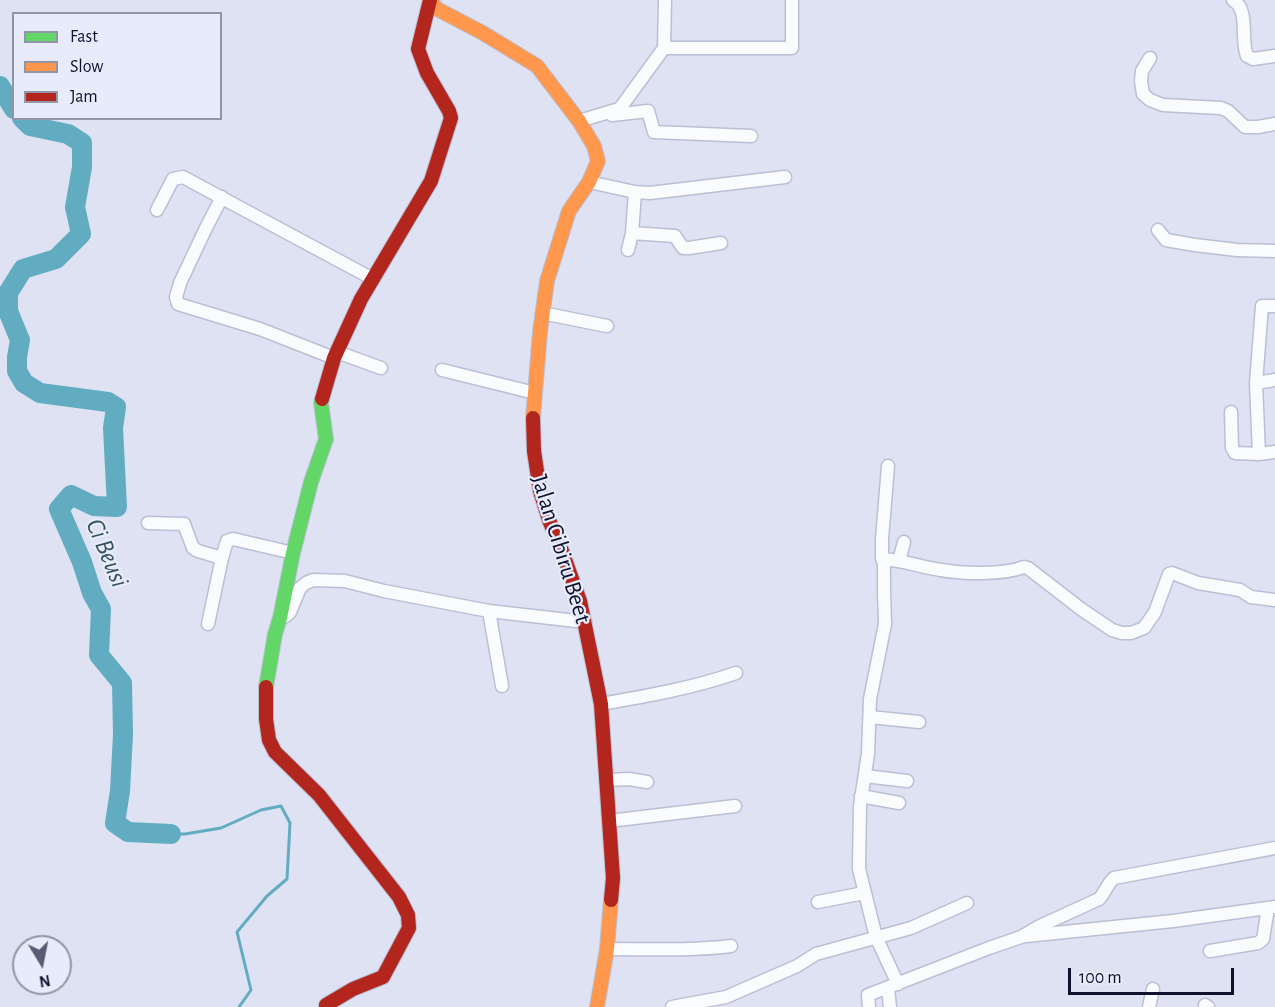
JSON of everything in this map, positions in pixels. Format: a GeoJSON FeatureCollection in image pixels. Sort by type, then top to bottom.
{"type":"FeatureCollection","features":[{"type":"Feature","properties":{"kind":"street","name":"Jalan Cibiru Beet"},"geometry":{"type":"LineString","coordinates":[[431,0],[439,10],[483,33],[537,66],[579,121],[594,146],[598,161],[589,182],[569,211],[547,281],[533,416],[534,451],[540,491],[580,601],[601,704],[613,878],[607,949],[597,1007]]}},
{"type":"Feature","properties":{"kind":"street"},"geometry":{"type":"LineString","coordinates":[[326,1005],[353,989],[383,977],[409,928],[408,915],[399,897],[326,804],[275,752],[269,740],[266,719],[266,688],[292,553],[311,482],[326,439],[321,404],[335,355],[361,299],[431,181],[451,118],[427,73],[418,49],[431,0]]}},
{"type":"Feature","properties":{"kind":"street"},"geometry":{"type":"LineString","coordinates":[[579,121],[619,109],[664,48],[665,0]]}},
{"type":"Feature","properties":{"kind":"street"},"geometry":{"type":"LineString","coordinates":[[664,48],[792,48],[792,0]]}},
{"type":"Feature","properties":{"kind":"street"},"geometry":{"type":"LineString","coordinates":[[1233,0],[1241,9],[1247,57],[1253,59],[1275,57]]}},
{"type":"Feature","properties":{"kind":"street"},"geometry":{"type":"LineString","coordinates":[[1150,58],[1142,71],[1142,81],[1143,94],[1150,100],[1163,105],[1221,108],[1228,111],[1245,127],[1275,124]]}},
{"type":"Feature","properties":{"kind":"street"},"geometry":{"type":"LineString","coordinates":[[604,113],[616,116],[648,111],[654,132],[751,136]]}},
{"type":"Feature","properties":{"kind":"street"},"geometry":{"type":"LineString","coordinates":[[157,210],[173,179],[183,177],[373,279]]}},
{"type":"Feature","properties":{"kind":"street"},"geometry":{"type":"LineString","coordinates":[[589,182],[650,193],[785,177]]}},
{"type":"Feature","properties":{"kind":"street"},"geometry":{"type":"LineString","coordinates":[[628,250],[632,233],[635,192]]}},
{"type":"Feature","properties":{"kind":"street"},"geometry":{"type":"LineString","coordinates":[[222,197],[180,284],[176,297],[178,304],[381,368]]}},
{"type":"Feature","properties":{"kind":"street"},"geometry":{"type":"LineString","coordinates":[[1158,230],[1166,240],[1238,250],[1275,251]]}},
{"type":"Feature","properties":{"kind":"street"},"geometry":{"type":"LineString","coordinates":[[632,233],[675,236],[683,248],[721,243]]}},
{"type":"Feature","properties":{"kind":"street"},"geometry":{"type":"LineString","coordinates":[[1259,454],[1256,383],[1262,306],[1275,306]]}},
{"type":"Feature","properties":{"kind":"street"},"geometry":{"type":"LineString","coordinates":[[542,313],[607,326]]}},
{"type":"Feature","properties":{"kind":"street"},"geometry":{"type":"LineString","coordinates":[[442,370],[535,393]]}},
{"type":"Feature","properties":{"kind":"street"},"geometry":{"type":"LineString","coordinates":[[1256,383],[1275,380]]}},
{"type":"Feature","properties":{"kind":"street"},"geometry":{"type":"LineString","coordinates":[[1231,412],[1233,452],[1259,454],[1275,452]]}},
{"type":"Feature","properties":{"kind":"street"},"geometry":{"type":"LineString","coordinates":[[888,465],[882,559],[942,570],[974,572],[1003,573],[1028,568],[1081,609],[1112,630],[1122,633],[1131,633],[1144,628],[1155,612],[1169,574],[1172,573],[1198,583],[1240,590],[1251,597],[1275,600]]}},
{"type":"Feature","properties":{"kind":"street"},"geometry":{"type":"LineString","coordinates":[[148,523],[184,524],[193,548],[222,558]]}},
{"type":"Feature","properties":{"kind":"street"},"geometry":{"type":"LineString","coordinates":[[208,624],[227,541],[233,539],[292,553]]}},
{"type":"Feature","properties":{"kind":"street"},"geometry":{"type":"LineString","coordinates":[[899,561],[904,542]]}},
{"type":"Feature","properties":{"kind":"street"},"geometry":{"type":"LineString","coordinates":[[886,559],[885,624],[870,699],[868,754],[861,796],[859,869],[876,937],[893,986],[890,1007]]}},
{"type":"Feature","properties":{"kind":"street"},"geometry":{"type":"LineString","coordinates":[[280,618],[290,612],[300,588],[313,580],[345,581],[384,591],[489,611],[585,622]]}},
{"type":"Feature","properties":{"kind":"street"},"geometry":{"type":"LineString","coordinates":[[489,611],[502,686]]}},
{"type":"Feature","properties":{"kind":"street"},"geometry":{"type":"LineString","coordinates":[[601,704],[648,696],[736,673]]}},
{"type":"Feature","properties":{"kind":"street"},"geometry":{"type":"LineString","coordinates":[[870,717],[919,722]]}},
{"type":"Feature","properties":{"kind":"street"},"geometry":{"type":"LineString","coordinates":[[865,776],[907,781]]}},
{"type":"Feature","properties":{"kind":"street"},"geometry":{"type":"LineString","coordinates":[[607,780],[629,779],[647,782]]}},
{"type":"Feature","properties":{"kind":"street"},"geometry":{"type":"LineString","coordinates":[[861,796],[899,802]]}},
{"type":"Feature","properties":{"kind":"street"},"geometry":{"type":"LineString","coordinates":[[609,821],[735,806]]}},
{"type":"Feature","properties":{"kind":"street"},"geometry":{"type":"LineString","coordinates":[[870,1007],[868,995],[1021,937],[1099,899],[1106,886],[1114,878],[1275,848]]}},
{"type":"Feature","properties":{"kind":"street"},"geometry":{"type":"LineString","coordinates":[[818,902],[864,893]]}},
{"type":"Feature","properties":{"kind":"street"},"geometry":{"type":"LineString","coordinates":[[672,1007],[726,997],[798,966],[816,954],[911,928],[967,903]]}},
{"type":"Feature","properties":{"kind":"street"},"geometry":{"type":"LineString","coordinates":[[1021,937],[1272,908],[1263,939],[1258,943],[1210,951]]}},
{"type":"Feature","properties":{"kind":"street"},"geometry":{"type":"LineString","coordinates":[[607,949],[731,946]]}},
{"type":"Feature","properties":{"kind":"street"},"geometry":{"type":"LineString","coordinates":[[1149,1007],[1153,990]]}},
{"type":"Feature","properties":{"kind":"waterway","name":"Ci Beusi"},"geometry":{"type":"LineString","coordinates":[[0,86],[12,106]]}},
{"type":"Feature","properties":{"kind":"waterway","name":"Ci Beusi"},"geometry":{"type":"LineString","coordinates":[[24,120],[30,126],[68,134],[82,143],[82,167],[75,207],[81,234],[56,259],[23,269],[8,293],[8,311],[20,340],[17,371],[24,383],[40,393],[108,402],[116,407],[113,428],[117,507],[94,506],[71,495],[59,509],[82,562],[92,593],[101,609],[99,655],[122,683],[123,734],[120,791],[115,823],[128,832],[171,834]]}},
{"type":"Feature","properties":{"kind":"waterway","name":"Ci Beusi"},"geometry":{"type":"LineString","coordinates":[[171,834],[221,828],[261,810],[281,806],[290,823],[287,879],[267,896],[237,932],[251,990],[239,1007]]}},
{"type":"Feature","properties":{"kind":"traffic: fast"},"geometry":{"type":"LineString","coordinates":[[266,687],[293,553],[311,482],[326,439],[322,399]]}},
{"type":"Feature","properties":{"kind":"traffic: slow"},"geometry":{"type":"LineString","coordinates":[[432,0],[434,6],[439,10],[483,33],[537,66],[579,121],[594,146],[598,161],[589,182],[569,211],[547,281],[533,418]]}},
{"type":"Feature","properties":{"kind":"traffic: slow"},"geometry":{"type":"LineString","coordinates":[[597,1007],[607,949],[611,900]]}},
{"type":"Feature","properties":{"kind":"traffic: jam"},"geometry":{"type":"LineString","coordinates":[[322,399],[334,358],[361,299],[431,181],[451,118],[427,73],[418,49],[430,0]]}},
{"type":"Feature","properties":{"kind":"traffic: jam"},"geometry":{"type":"LineString","coordinates":[[533,418],[534,451],[540,491],[580,601],[601,704],[613,878],[611,900]]}},
{"type":"Feature","properties":{"kind":"traffic: jam"},"geometry":{"type":"LineString","coordinates":[[266,687],[266,719],[269,740],[275,752],[319,795],[399,897],[408,915],[409,928],[383,977],[353,989],[326,1005]]}}]}
